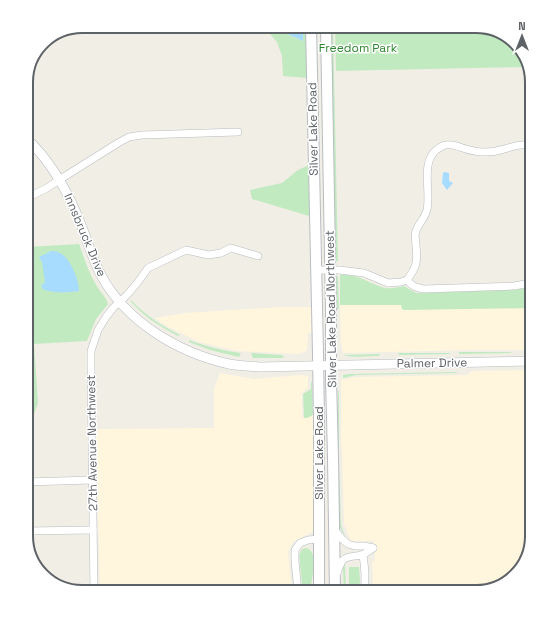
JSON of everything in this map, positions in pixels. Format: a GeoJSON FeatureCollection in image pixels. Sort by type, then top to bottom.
{"type":"FeatureCollection","features":[{"type":"Feature","properties":{"kind":"main road","name":"Silver Lake Road"},"geometry":{"type":"LineString","coordinates":[[311,33],[318,366],[319,585]]}},
{"type":"Feature","properties":{"kind":"main road","name":"Silver Lake Road Northwest"},"geometry":{"type":"LineString","coordinates":[[326,33],[331,270],[334,585]]}},
{"type":"Feature","properties":{"kind":"street"},"geometry":{"type":"LineString","coordinates":[[33,195],[47,188],[129,137],[142,135],[238,132]]}},
{"type":"Feature","properties":{"kind":"street"},"geometry":{"type":"LineString","coordinates":[[316,270],[364,273],[388,283],[406,280],[417,263],[415,236],[417,228],[423,220],[427,210],[427,166],[431,156],[437,149],[445,145],[455,145],[467,150],[495,152],[521,145],[525,145]]}},
{"type":"Feature","properties":{"kind":"street","name":"Innsbruck Drive"},"geometry":{"type":"LineString","coordinates":[[33,146],[43,157],[68,195],[75,209],[100,275],[120,302],[136,319],[160,336],[197,354],[231,364],[260,367],[332,366]]}},
{"type":"Feature","properties":{"kind":"street","name":"27th Avenue Northwest"},"geometry":{"type":"LineString","coordinates":[[94,585],[91,350],[98,330],[113,308],[127,295],[148,268],[186,250],[208,255],[221,253],[231,248],[258,256]]}},
{"type":"Feature","properties":{"kind":"street"},"geometry":{"type":"LineString","coordinates":[[406,280],[416,288],[424,289],[514,286],[525,284]]}},
{"type":"Feature","properties":{"kind":"street","name":"Palmer Drive"},"geometry":{"type":"LineString","coordinates":[[332,366],[525,361]]}},
{"type":"Feature","properties":{"kind":"street"},"geometry":{"type":"LineString","coordinates":[[33,482],[92,480]]}},
{"type":"Feature","properties":{"kind":"street"},"geometry":{"type":"LineString","coordinates":[[333,528],[348,544],[372,548],[363,555],[344,559],[339,567],[334,585]]}},
{"type":"Feature","properties":{"kind":"street"},"geometry":{"type":"LineString","coordinates":[[33,531],[93,530]]}},
{"type":"Feature","properties":{"kind":"street"},"geometry":{"type":"LineString","coordinates":[[297,585],[295,550],[300,543],[308,540],[319,539]]}},
{"type":"Feature","properties":{"kind":"street"},"geometry":{"type":"LineString","coordinates":[[363,555],[365,566],[364,585]]}},
{"type":"Feature","properties":{"kind":"shaded area"},"geometry":{"type":"Polygon","coordinates":[[[340,305],[402,305],[402,309],[404,310],[525,308],[525,350],[343,353],[341,343],[340,305]]]}},
{"type":"Feature","properties":{"kind":"shaded area"},"geometry":{"type":"Polygon","coordinates":[[[281,307],[311,307],[312,333],[308,333],[307,350],[304,352],[299,354],[237,351],[215,346],[199,342],[168,327],[155,318],[185,313],[281,307]]]}},
{"type":"Feature","properties":{"kind":"shaded area"},"geometry":{"type":"Polygon","coordinates":[[[525,370],[525,542],[520,558],[511,571],[506,575],[498,580],[485,584],[372,585],[372,563],[375,559],[374,541],[350,541],[344,524],[341,445],[341,380],[356,377],[468,375],[470,372],[525,370]]]}},
{"type":"Feature","properties":{"kind":"shaded area"},"geometry":{"type":"Polygon","coordinates":[[[220,373],[254,379],[300,375],[308,376],[308,388],[302,393],[302,417],[305,418],[313,414],[313,530],[312,532],[293,542],[288,552],[291,585],[100,585],[96,429],[214,428],[214,388],[220,373]]]}},
{"type":"Feature","properties":{"kind":"green space"},"geometry":{"type":"Polygon","coordinates":[[[269,33],[285,33],[303,41],[303,33],[306,33],[307,78],[283,76],[282,56],[277,42],[269,33]]]}},
{"type":"Feature","properties":{"kind":"green space"},"geometry":{"type":"Polygon","coordinates":[[[331,33],[333,33],[338,261],[336,261],[331,33]]]}},
{"type":"Feature","properties":{"kind":"green space","name":"Freedom Park"},"geometry":{"type":"Polygon","coordinates":[[[335,33],[479,33],[502,40],[502,56],[518,56],[522,67],[336,71],[335,33]]]}},
{"type":"Feature","properties":{"kind":"green space"},"geometry":{"type":"Polygon","coordinates":[[[309,165],[309,216],[252,199],[250,190],[282,183],[298,170],[309,165]]]}},
{"type":"Feature","properties":{"kind":"green space"},"geometry":{"type":"Polygon","coordinates":[[[79,244],[93,280],[108,304],[96,319],[87,341],[34,344],[38,403],[33,417],[33,247],[79,244]]]}},
{"type":"Feature","properties":{"kind":"green space"},"geometry":{"type":"Polygon","coordinates":[[[340,275],[358,277],[385,288],[404,286],[417,293],[514,290],[525,288],[525,308],[404,310],[402,309],[401,305],[340,305],[340,275]]]}},
{"type":"Feature","properties":{"kind":"green space"},"geometry":{"type":"Polygon","coordinates":[[[338,276],[339,309],[337,309],[336,277],[338,276]]]}},
{"type":"Feature","properties":{"kind":"green space"},"geometry":{"type":"Polygon","coordinates":[[[131,300],[154,320],[180,335],[178,336],[153,321],[136,307],[131,300]]]}},
{"type":"Feature","properties":{"kind":"green space"},"geometry":{"type":"Polygon","coordinates":[[[189,340],[214,348],[241,353],[239,357],[210,350],[189,342],[189,340]]]}},
{"type":"Feature","properties":{"kind":"green space"},"geometry":{"type":"Polygon","coordinates":[[[459,352],[513,352],[459,354],[459,352]]]}},
{"type":"Feature","properties":{"kind":"green space"},"geometry":{"type":"Polygon","coordinates":[[[251,353],[282,355],[284,357],[253,358],[251,353]]]}},
{"type":"Feature","properties":{"kind":"green space"},"geometry":{"type":"Polygon","coordinates":[[[398,353],[450,353],[399,355],[398,353]]]}},
{"type":"Feature","properties":{"kind":"green space"},"geometry":{"type":"Polygon","coordinates":[[[380,354],[379,356],[360,357],[343,355],[380,354]]]}},
{"type":"Feature","properties":{"kind":"green space"},"geometry":{"type":"Polygon","coordinates":[[[458,373],[356,375],[343,378],[343,375],[349,374],[458,373]]]}},
{"type":"Feature","properties":{"kind":"green space"},"geometry":{"type":"Polygon","coordinates":[[[311,382],[313,414],[304,418],[303,394],[311,389],[311,382]]]}},
{"type":"Feature","properties":{"kind":"green space"},"geometry":{"type":"Polygon","coordinates":[[[339,391],[339,449],[338,448],[339,391]]]}},
{"type":"Feature","properties":{"kind":"green space"},"geometry":{"type":"Polygon","coordinates":[[[338,463],[341,525],[345,536],[339,526],[338,463]]]}},
{"type":"Feature","properties":{"kind":"green space"},"geometry":{"type":"Polygon","coordinates":[[[306,548],[313,554],[314,567],[311,585],[302,585],[299,555],[302,549],[306,548]]]}},
{"type":"Feature","properties":{"kind":"green space"},"geometry":{"type":"Polygon","coordinates":[[[344,564],[346,585],[344,585],[344,564]]]}},
{"type":"Feature","properties":{"kind":"green space"},"geometry":{"type":"Polygon","coordinates":[[[349,567],[359,567],[360,585],[349,585],[349,567]]]}},
{"type":"Feature","properties":{"kind":"water"},"geometry":{"type":"Polygon","coordinates":[[[285,33],[303,33],[303,41],[285,33]]]}},
{"type":"Feature","properties":{"kind":"water"},"geometry":{"type":"Polygon","coordinates":[[[443,173],[449,173],[449,181],[453,183],[447,190],[442,183],[443,173]]]}},
{"type":"Feature","properties":{"kind":"water"},"geometry":{"type":"Polygon","coordinates":[[[51,251],[56,251],[62,254],[70,263],[76,275],[79,291],[53,292],[44,290],[41,286],[45,282],[42,262],[39,257],[51,251]]]}}]}
